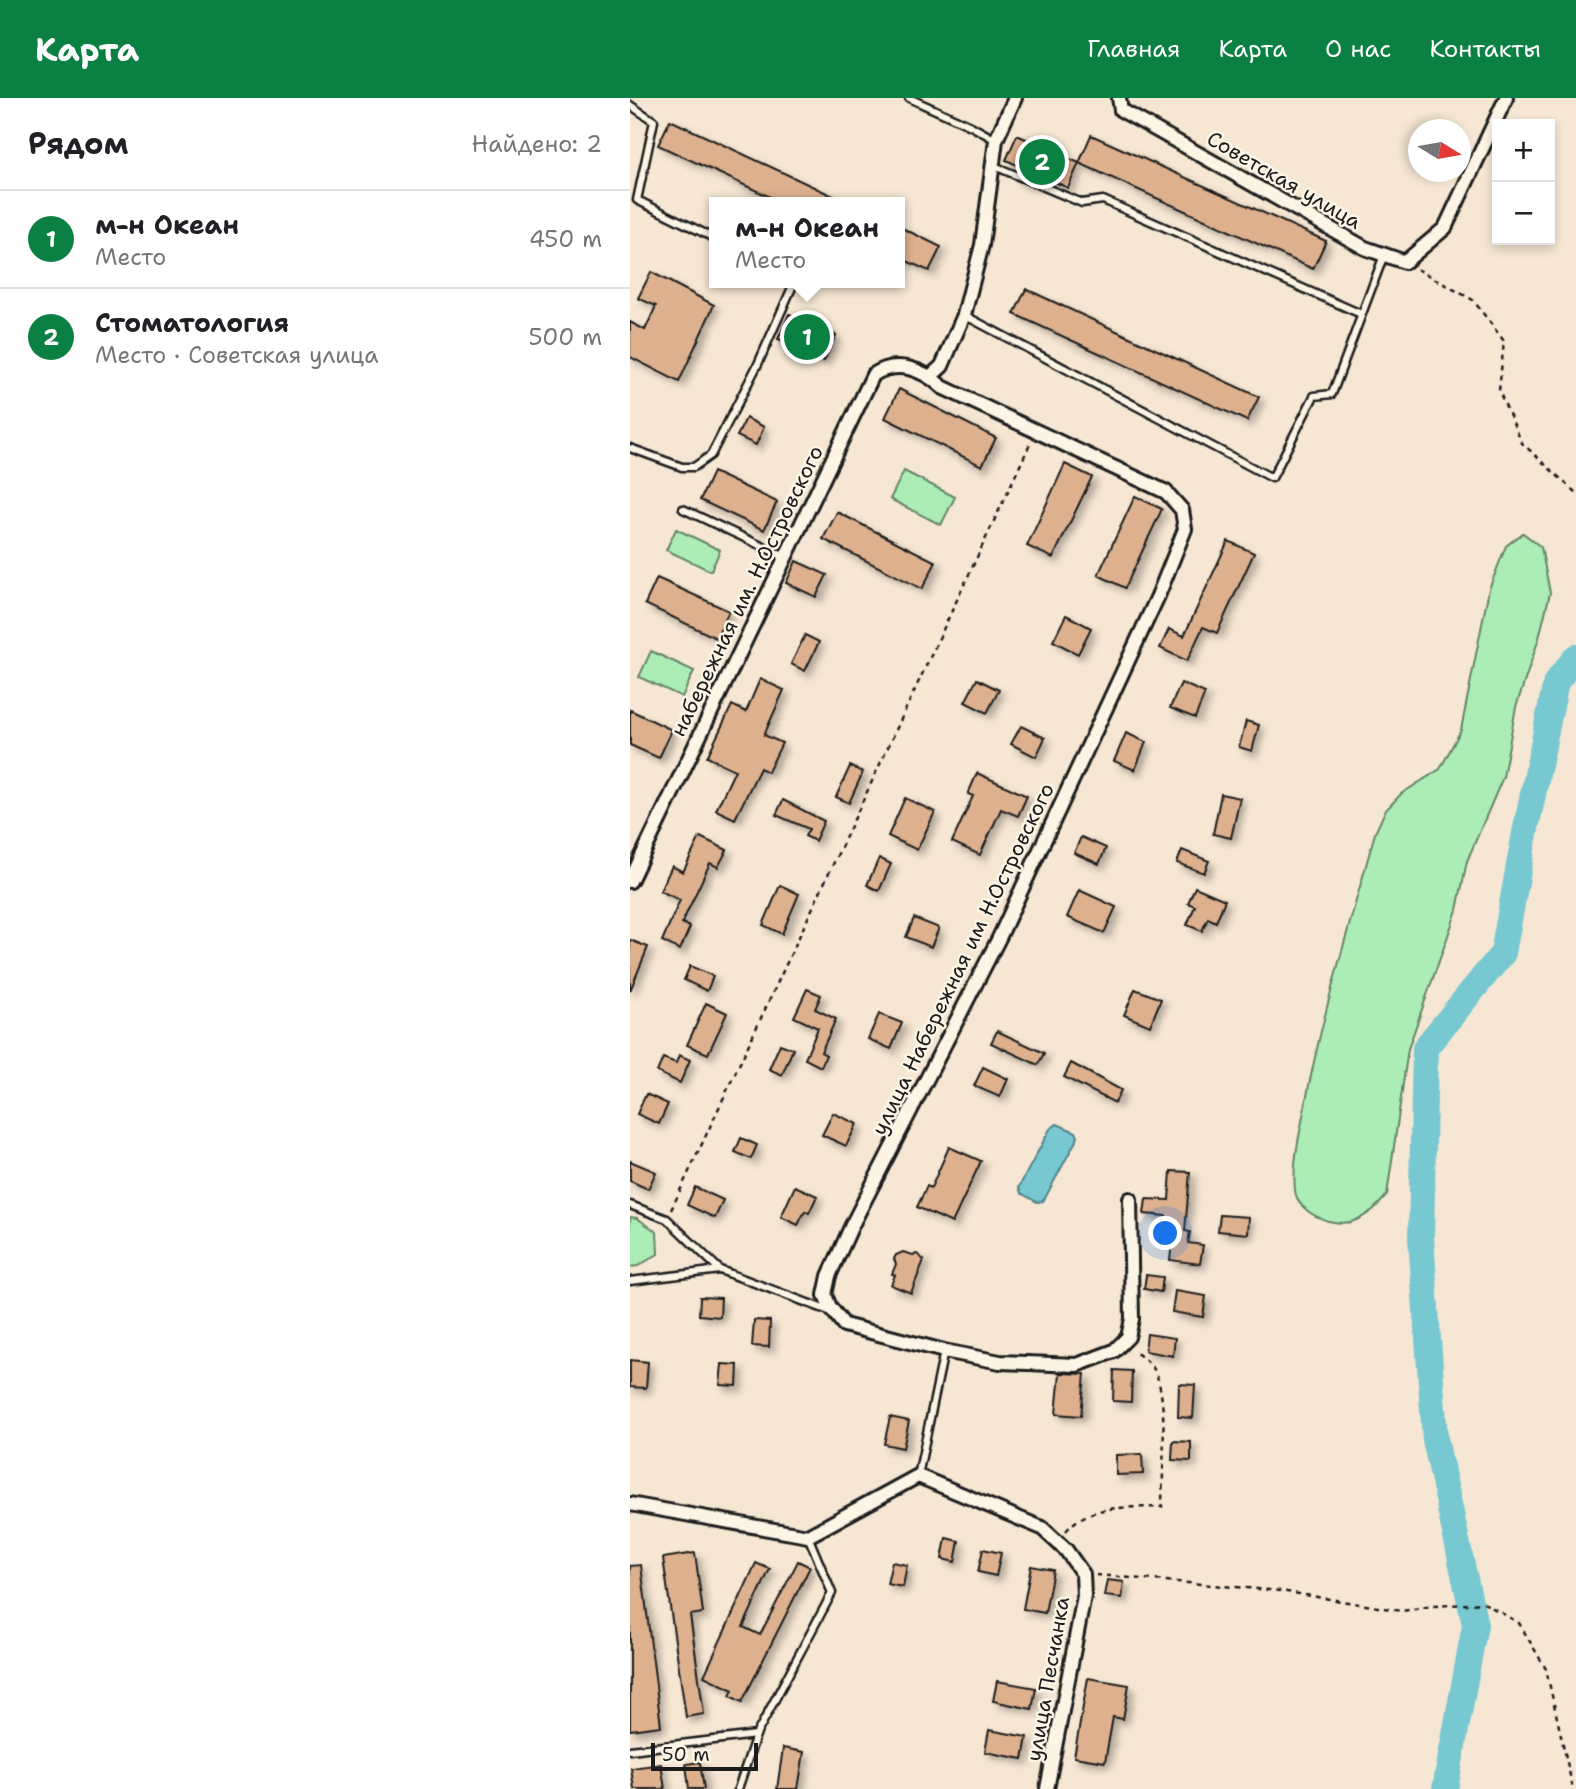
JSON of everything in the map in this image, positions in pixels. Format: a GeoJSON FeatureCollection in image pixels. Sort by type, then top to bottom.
{"type":"FeatureCollection","features":[{"type":"Feature","properties":{"kind":"street"},"geometry":{"type":"LineString","coordinates":[[931,376],[942,366],[964,315],[982,245],[996,140],[1015,98]]}},
{"type":"Feature","properties":{"kind":"street","name":"Советская улица"},"geometry":{"type":"LineString","coordinates":[[1119,98],[1121,110],[1365,248],[1405,262]]}},
{"type":"Feature","properties":{"kind":"street"},"geometry":{"type":"LineString","coordinates":[[1405,262],[1445,228],[1506,98]]}},
{"type":"Feature","properties":{"kind":"street","name":"набережная им. Н.Островского"},"geometry":{"type":"LineString","coordinates":[[630,881],[873,374],[883,368],[898,365],[931,376],[942,387],[1166,492],[1182,510]]}},
{"type":"Feature","properties":{"kind":"street","name":"улица Набережная им Н.Островского"},"geometry":{"type":"LineString","coordinates":[[834,1313],[825,1295],[830,1276],[852,1225],[999,938],[1158,596],[1185,529],[1182,510]]}},
{"type":"Feature","properties":{"kind":"street"},"geometry":{"type":"LineString","coordinates":[[834,1313],[844,1325],[944,1351],[1000,1362],[1077,1365],[1114,1351],[1128,1337],[1132,1319],[1130,1199]]}},
{"type":"Feature","properties":{"kind":"street"},"geometry":{"type":"LineString","coordinates":[[630,1504],[808,1536],[918,1476]]}},
{"type":"Feature","properties":{"kind":"street","name":"улица Песчанка"},"geometry":{"type":"LineString","coordinates":[[918,1476],[1042,1528],[1083,1574],[1084,1596],[1047,1789]]}},
{"type":"Feature","properties":{"kind":"lane"},"geometry":{"type":"LineString","coordinates":[[909,98],[996,140]]}},
{"type":"Feature","properties":{"kind":"lane"},"geometry":{"type":"LineString","coordinates":[[630,104],[654,121],[637,201],[709,236]]}},
{"type":"Feature","properties":{"kind":"lane"},"geometry":{"type":"LineString","coordinates":[[992,165],[1082,203],[1103,200],[1360,314]]}},
{"type":"Feature","properties":{"kind":"lane"},"geometry":{"type":"LineString","coordinates":[[964,315],[1272,478],[1314,396],[1332,394],[1384,255]]}},
{"type":"Feature","properties":{"kind":"lane"},"geometry":{"type":"LineString","coordinates":[[630,448],[682,467],[694,467],[711,455],[758,364],[792,288]]}},
{"type":"Feature","properties":{"kind":"lane"},"geometry":{"type":"LineString","coordinates":[[683,509],[785,557]]}},
{"type":"Feature","properties":{"kind":"lane"},"geometry":{"type":"LineString","coordinates":[[630,1205],[667,1219],[720,1270],[834,1313]]}},
{"type":"Feature","properties":{"kind":"lane"},"geometry":{"type":"LineString","coordinates":[[630,1281],[720,1270]]}},
{"type":"Feature","properties":{"kind":"lane"},"geometry":{"type":"LineString","coordinates":[[918,1476],[944,1351]]}},
{"type":"Feature","properties":{"kind":"lane"},"geometry":{"type":"LineString","coordinates":[[737,1789],[756,1735],[832,1592],[808,1536]]}},
{"type":"Feature","properties":{"kind":"lane"},"geometry":{"type":"LineString","coordinates":[[630,1750],[756,1735]]}},
{"type":"Feature","properties":{"kind":"path"},"geometry":{"type":"LineString","coordinates":[[1405,262],[1473,300],[1504,341],[1499,391],[1522,443],[1576,493]]}},
{"type":"Feature","properties":{"kind":"path"},"geometry":{"type":"LineString","coordinates":[[667,1219],[1036,432]]}},
{"type":"Feature","properties":{"kind":"path"},"geometry":{"type":"LineString","coordinates":[[1057,1542],[1075,1520],[1101,1509],[1162,1507],[1163,1401],[1158,1378],[1152,1365],[1122,1343]]}},
{"type":"Feature","properties":{"kind":"path"},"geometry":{"type":"LineString","coordinates":[[1083,1574],[1281,1591],[1402,1611],[1433,1605],[1484,1603],[1519,1623],[1546,1669],[1573,1789]]}},
{"type":"Feature","properties":{"kind":"green space"},"geometry":{"type":"Polygon","coordinates":[[[904,471],[955,497],[941,525],[890,499],[904,471]]]}},
{"type":"Feature","properties":{"kind":"green space"},"geometry":{"type":"Polygon","coordinates":[[[676,529],[720,550],[711,571],[666,550],[676,529]]]}},
{"type":"Feature","properties":{"kind":"green space"},"geometry":{"type":"Polygon","coordinates":[[[1523,533],[1541,547],[1550,593],[1539,638],[1516,707],[1503,777],[1467,861],[1457,910],[1408,1049],[1387,1195],[1372,1210],[1354,1221],[1327,1221],[1309,1212],[1297,1199],[1294,1180],[1296,1159],[1320,1037],[1375,833],[1385,811],[1401,794],[1440,769],[1461,730],[1489,589],[1506,546],[1523,533]]]}},
{"type":"Feature","properties":{"kind":"green space"},"geometry":{"type":"Polygon","coordinates":[[[651,651],[694,671],[682,697],[639,677],[651,651]]]}},
{"type":"Feature","properties":{"kind":"green space"},"geometry":{"type":"Polygon","coordinates":[[[630,1217],[637,1218],[657,1232],[658,1254],[638,1266],[630,1267],[630,1217]]]}},
{"type":"Feature","properties":{"kind":"water"},"geometry":{"type":"Polygon","coordinates":[[[1057,1124],[1076,1132],[1078,1137],[1045,1198],[1037,1202],[1021,1193],[1019,1187],[1050,1129],[1057,1124]]]}},
{"type":"Feature","properties":{"kind":"building"},"geometry":{"type":"Polygon","coordinates":[[[670,120],[835,197],[770,197],[658,145],[670,120]]]}},
{"type":"Feature","properties":{"kind":"building"},"geometry":{"type":"Polygon","coordinates":[[[1017,135],[1079,163],[1068,188],[1006,160],[1017,135]]]}},
{"type":"Feature","properties":{"kind":"building"},"geometry":{"type":"Polygon","coordinates":[[[1091,135],[1326,241],[1313,269],[1079,163],[1091,135]]]}},
{"type":"Feature","properties":{"kind":"building"},"geometry":{"type":"Polygon","coordinates":[[[905,229],[941,247],[929,271],[905,260],[905,229]]]}},
{"type":"Feature","properties":{"kind":"building"},"geometry":{"type":"Polygon","coordinates":[[[651,272],[714,305],[679,382],[630,357],[630,322],[645,330],[656,306],[638,298],[651,272]]]}},
{"type":"Feature","properties":{"kind":"building"},"geometry":{"type":"Polygon","coordinates":[[[1026,289],[1259,397],[1247,421],[1014,314],[1026,289]]]}},
{"type":"Feature","properties":{"kind":"building"},"geometry":{"type":"Polygon","coordinates":[[[789,314],[836,335],[824,361],[778,339],[789,314]]]}},
{"type":"Feature","properties":{"kind":"building"},"geometry":{"type":"Polygon","coordinates":[[[899,389],[996,438],[982,466],[885,418],[899,389]]]}},
{"type":"Feature","properties":{"kind":"building"},"geometry":{"type":"Polygon","coordinates":[[[746,418],[764,427],[756,445],[737,436],[746,418]]]}},
{"type":"Feature","properties":{"kind":"building"},"geometry":{"type":"Polygon","coordinates":[[[1065,464],[1092,477],[1053,558],[1027,546],[1065,464]]]}},
{"type":"Feature","properties":{"kind":"building"},"geometry":{"type":"Polygon","coordinates":[[[713,472],[777,502],[764,530],[700,500],[713,472]]]}},
{"type":"Feature","properties":{"kind":"building"},"geometry":{"type":"Polygon","coordinates":[[[1135,496],[1162,509],[1125,588],[1098,575],[1135,496]]]}},
{"type":"Feature","properties":{"kind":"building"},"geometry":{"type":"Polygon","coordinates":[[[837,512],[936,562],[922,589],[823,539],[837,512]]]}},
{"type":"Feature","properties":{"kind":"building"},"geometry":{"type":"Polygon","coordinates":[[[1228,541],[1254,553],[1217,633],[1203,627],[1187,661],[1160,648],[1169,629],[1184,636],[1228,541]]]}},
{"type":"Feature","properties":{"kind":"building"},"geometry":{"type":"Polygon","coordinates":[[[796,561],[827,575],[816,597],[786,583],[796,561]]]}},
{"type":"Feature","properties":{"kind":"building"},"geometry":{"type":"Polygon","coordinates":[[[657,578],[729,611],[716,638],[645,604],[657,578]]]}},
{"type":"Feature","properties":{"kind":"building"},"geometry":{"type":"Polygon","coordinates":[[[1066,615],[1091,628],[1078,654],[1053,641],[1066,615]]]}},
{"type":"Feature","properties":{"kind":"building"},"geometry":{"type":"Polygon","coordinates":[[[805,635],[819,642],[805,671],[791,664],[805,635]]]}},
{"type":"Feature","properties":{"kind":"building"},"geometry":{"type":"Polygon","coordinates":[[[760,679],[784,690],[764,735],[782,743],[768,772],[760,768],[735,819],[716,810],[735,770],[707,757],[732,705],[746,712],[760,679]]]}},
{"type":"Feature","properties":{"kind":"building"},"geometry":{"type":"Polygon","coordinates":[[[977,679],[999,690],[987,713],[965,702],[977,679]]]}},
{"type":"Feature","properties":{"kind":"building"},"geometry":{"type":"Polygon","coordinates":[[[1181,683],[1205,693],[1195,718],[1170,708],[1181,683]]]}},
{"type":"Feature","properties":{"kind":"building"},"geometry":{"type":"Polygon","coordinates":[[[630,710],[672,730],[659,758],[630,745],[630,710]]]}},
{"type":"Feature","properties":{"kind":"building"},"geometry":{"type":"Polygon","coordinates":[[[1246,721],[1259,725],[1252,751],[1239,747],[1246,721]]]}},
{"type":"Feature","properties":{"kind":"building"},"geometry":{"type":"Polygon","coordinates":[[[1021,726],[1045,738],[1036,757],[1011,744],[1021,726]]]}},
{"type":"Feature","properties":{"kind":"building"},"geometry":{"type":"Polygon","coordinates":[[[1126,733],[1146,742],[1135,770],[1114,761],[1126,733]]]}},
{"type":"Feature","properties":{"kind":"building"},"geometry":{"type":"Polygon","coordinates":[[[850,766],[863,772],[849,803],[836,797],[850,766]]]}},
{"type":"Feature","properties":{"kind":"building"},"geometry":{"type":"Polygon","coordinates":[[[977,773],[1027,796],[1018,816],[1001,809],[980,855],[952,842],[973,796],[968,794],[977,773]]]}},
{"type":"Feature","properties":{"kind":"building"},"geometry":{"type":"Polygon","coordinates":[[[1221,794],[1240,798],[1231,838],[1213,834],[1221,794]]]}},
{"type":"Feature","properties":{"kind":"building"},"geometry":{"type":"Polygon","coordinates":[[[905,798],[935,812],[917,850],[888,836],[905,798]]]}},
{"type":"Feature","properties":{"kind":"building"},"geometry":{"type":"Polygon","coordinates":[[[783,800],[824,821],[815,841],[805,836],[809,829],[776,815],[783,800]]]}},
{"type":"Feature","properties":{"kind":"building"},"geometry":{"type":"Polygon","coordinates":[[[700,837],[727,850],[718,867],[710,863],[682,923],[690,927],[680,950],[662,941],[680,900],[660,891],[672,866],[683,872],[700,837]]]}},
{"type":"Feature","properties":{"kind":"building"},"geometry":{"type":"Polygon","coordinates":[[[1081,837],[1106,848],[1099,864],[1074,853],[1081,837]]]}},
{"type":"Feature","properties":{"kind":"building"},"geometry":{"type":"Polygon","coordinates":[[[1182,850],[1209,861],[1204,873],[1177,863],[1182,850]]]}},
{"type":"Feature","properties":{"kind":"building"},"geometry":{"type":"Polygon","coordinates":[[[879,858],[891,864],[879,891],[867,885],[879,858]]]}},
{"type":"Feature","properties":{"kind":"building"},"geometry":{"type":"Polygon","coordinates":[[[780,885],[799,894],[782,934],[763,925],[780,885]]]}},
{"type":"Feature","properties":{"kind":"building"},"geometry":{"type":"Polygon","coordinates":[[[1195,887],[1225,900],[1216,922],[1208,918],[1202,931],[1187,925],[1195,906],[1188,903],[1195,887]]]}},
{"type":"Feature","properties":{"kind":"building"},"geometry":{"type":"Polygon","coordinates":[[[1079,890],[1116,907],[1104,933],[1067,917],[1079,890]]]}},
{"type":"Feature","properties":{"kind":"building"},"geometry":{"type":"Polygon","coordinates":[[[914,918],[939,928],[931,947],[906,937],[914,918]]]}},
{"type":"Feature","properties":{"kind":"building"},"geometry":{"type":"Polygon","coordinates":[[[630,940],[648,947],[630,991],[630,940]]]}},
{"type":"Feature","properties":{"kind":"building"},"geometry":{"type":"Polygon","coordinates":[[[690,966],[713,976],[707,991],[684,980],[690,966]]]}},
{"type":"Feature","properties":{"kind":"building"},"geometry":{"type":"Polygon","coordinates":[[[807,989],[821,995],[815,1009],[836,1019],[821,1052],[826,1055],[821,1067],[805,1059],[818,1028],[794,1017],[807,989]]]}},
{"type":"Feature","properties":{"kind":"building"},"geometry":{"type":"Polygon","coordinates":[[[1135,989],[1161,999],[1150,1026],[1124,1015],[1135,989]]]}},
{"type":"Feature","properties":{"kind":"building"},"geometry":{"type":"Polygon","coordinates":[[[706,1003],[727,1013],[708,1054],[687,1045],[706,1003]]]}},
{"type":"Feature","properties":{"kind":"building"},"geometry":{"type":"Polygon","coordinates":[[[879,1014],[902,1023],[891,1049],[868,1039],[879,1014]]]}},
{"type":"Feature","properties":{"kind":"building"},"geometry":{"type":"Polygon","coordinates":[[[997,1031],[1044,1053],[1038,1065],[991,1043],[997,1031]]]}},
{"type":"Feature","properties":{"kind":"building"},"geometry":{"type":"Polygon","coordinates":[[[780,1044],[793,1049],[782,1075],[769,1069],[780,1044]]]}},
{"type":"Feature","properties":{"kind":"building"},"geometry":{"type":"Polygon","coordinates":[[[679,1055],[690,1060],[680,1083],[657,1072],[663,1058],[676,1063],[679,1055]]]}},
{"type":"Feature","properties":{"kind":"building"},"geometry":{"type":"Polygon","coordinates":[[[1071,1063],[1121,1090],[1115,1103],[1064,1077],[1071,1063]]]}},
{"type":"Feature","properties":{"kind":"building"},"geometry":{"type":"Polygon","coordinates":[[[983,1067],[1008,1079],[1000,1097],[974,1086],[983,1067]]]}},
{"type":"Feature","properties":{"kind":"building"},"geometry":{"type":"Polygon","coordinates":[[[646,1094],[668,1104],[659,1124],[637,1114],[646,1094]]]}},
{"type":"Feature","properties":{"kind":"building"},"geometry":{"type":"Polygon","coordinates":[[[833,1113],[857,1124],[846,1146],[822,1135],[833,1113]]]}},
{"type":"Feature","properties":{"kind":"building"},"geometry":{"type":"Polygon","coordinates":[[[741,1138],[757,1145],[751,1159],[735,1152],[741,1138]]]}},
{"type":"Feature","properties":{"kind":"building"},"geometry":{"type":"Polygon","coordinates":[[[949,1147],[981,1161],[952,1223],[917,1207],[927,1186],[931,1188],[949,1147]]]}},
{"type":"Feature","properties":{"kind":"building"},"geometry":{"type":"Polygon","coordinates":[[[630,1161],[656,1172],[648,1189],[630,1181],[630,1161]]]}},
{"type":"Feature","properties":{"kind":"building"},"geometry":{"type":"Polygon","coordinates":[[[1171,1171],[1190,1172],[1185,1231],[1190,1232],[1188,1243],[1203,1245],[1200,1264],[1170,1260],[1172,1243],[1162,1242],[1166,1216],[1144,1214],[1146,1199],[1169,1200],[1171,1171]]]}},
{"type":"Feature","properties":{"kind":"building"},"geometry":{"type":"Polygon","coordinates":[[[795,1186],[817,1196],[809,1213],[805,1211],[798,1225],[781,1217],[795,1186]]]}},
{"type":"Feature","properties":{"kind":"building"},"geometry":{"type":"Polygon","coordinates":[[[695,1187],[723,1200],[715,1218],[687,1205],[695,1187]]]}},
{"type":"Feature","properties":{"kind":"building"},"geometry":{"type":"Polygon","coordinates":[[[1220,1215],[1249,1217],[1248,1234],[1218,1231],[1220,1215]]]}},
{"type":"Feature","properties":{"kind":"building"},"geometry":{"type":"Polygon","coordinates":[[[903,1252],[917,1254],[924,1260],[911,1293],[891,1285],[895,1275],[892,1274],[896,1264],[894,1259],[903,1252]]]}},
{"type":"Feature","properties":{"kind":"building"},"geometry":{"type":"Polygon","coordinates":[[[1146,1275],[1163,1277],[1161,1292],[1144,1289],[1146,1275]]]}},
{"type":"Feature","properties":{"kind":"building"},"geometry":{"type":"Polygon","coordinates":[[[1175,1291],[1206,1296],[1203,1317],[1172,1312],[1175,1291]]]}},
{"type":"Feature","properties":{"kind":"building"},"geometry":{"type":"Polygon","coordinates":[[[700,1297],[721,1298],[720,1317],[699,1315],[700,1297]]]}},
{"type":"Feature","properties":{"kind":"building"},"geometry":{"type":"Polygon","coordinates":[[[754,1320],[770,1321],[769,1347],[752,1346],[754,1320]]]}},
{"type":"Feature","properties":{"kind":"building"},"geometry":{"type":"Polygon","coordinates":[[[1147,1334],[1175,1338],[1173,1356],[1145,1351],[1147,1334]]]}},
{"type":"Feature","properties":{"kind":"building"},"geometry":{"type":"Polygon","coordinates":[[[630,1360],[648,1362],[646,1388],[630,1387],[630,1360]]]}},
{"type":"Feature","properties":{"kind":"building"},"geometry":{"type":"Polygon","coordinates":[[[722,1364],[738,1365],[737,1386],[720,1385],[722,1364]]]}},
{"type":"Feature","properties":{"kind":"building"},"geometry":{"type":"Polygon","coordinates":[[[1114,1370],[1132,1371],[1131,1402],[1113,1401],[1114,1370]]]}},
{"type":"Feature","properties":{"kind":"building"},"geometry":{"type":"Polygon","coordinates":[[[1060,1373],[1085,1374],[1081,1416],[1056,1414],[1060,1373]]]}},
{"type":"Feature","properties":{"kind":"building"},"geometry":{"type":"Polygon","coordinates":[[[1179,1384],[1195,1385],[1193,1418],[1178,1417],[1179,1384]]]}},
{"type":"Feature","properties":{"kind":"building"},"geometry":{"type":"Polygon","coordinates":[[[890,1417],[909,1421],[903,1448],[884,1444],[890,1417]]]}},
{"type":"Feature","properties":{"kind":"building"},"geometry":{"type":"Polygon","coordinates":[[[1173,1441],[1191,1442],[1191,1461],[1172,1460],[1173,1441]]]}},
{"type":"Feature","properties":{"kind":"building"},"geometry":{"type":"Polygon","coordinates":[[[1142,1454],[1143,1474],[1116,1475],[1116,1455],[1142,1454]]]}},
{"type":"Feature","properties":{"kind":"building"},"geometry":{"type":"Polygon","coordinates":[[[946,1538],[959,1541],[955,1562],[942,1559],[946,1538]]]}},
{"type":"Feature","properties":{"kind":"building"},"geometry":{"type":"Polygon","coordinates":[[[983,1549],[1001,1553],[996,1576],[978,1572],[983,1549]]]}},
{"type":"Feature","properties":{"kind":"building"},"geometry":{"type":"Polygon","coordinates":[[[695,1553],[703,1613],[690,1615],[704,1714],[686,1717],[663,1558],[695,1553]]]}},
{"type":"Feature","properties":{"kind":"building"},"geometry":{"type":"Polygon","coordinates":[[[798,1561],[810,1567],[742,1702],[730,1696],[733,1690],[704,1676],[756,1563],[770,1569],[743,1627],[760,1635],[798,1561]]]}},
{"type":"Feature","properties":{"kind":"building"},"geometry":{"type":"Polygon","coordinates":[[[892,1562],[907,1565],[903,1587],[887,1584],[892,1562]]]}},
{"type":"Feature","properties":{"kind":"building"},"geometry":{"type":"Polygon","coordinates":[[[641,1565],[661,1726],[630,1730],[630,1566],[641,1565]]]}},
{"type":"Feature","properties":{"kind":"building"},"geometry":{"type":"Polygon","coordinates":[[[1031,1566],[1053,1570],[1045,1613],[1023,1609],[1031,1566]]]}},
{"type":"Feature","properties":{"kind":"building"},"geometry":{"type":"Polygon","coordinates":[[[1107,1580],[1124,1582],[1122,1598],[1104,1596],[1107,1580]]]}},
{"type":"Feature","properties":{"kind":"building"},"geometry":{"type":"Polygon","coordinates":[[[1088,1678],[1129,1685],[1123,1719],[1113,1717],[1105,1762],[1074,1757],[1088,1678]]]}},
{"type":"Feature","properties":{"kind":"building"},"geometry":{"type":"Polygon","coordinates":[[[997,1681],[1036,1688],[1032,1709],[993,1701],[997,1681]]]}},
{"type":"Feature","properties":{"kind":"building"},"geometry":{"type":"Polygon","coordinates":[[[989,1730],[1027,1737],[1023,1759],[985,1752],[989,1730]]]}},
{"type":"Feature","properties":{"kind":"building"},"geometry":{"type":"Polygon","coordinates":[[[783,1748],[804,1752],[798,1789],[777,1789],[783,1748]]]}},
{"type":"Feature","properties":{"kind":"building"},"geometry":{"type":"Polygon","coordinates":[[[700,1762],[704,1789],[689,1789],[686,1764],[700,1762]]]}},
{"type":"Feature","properties":{"kind":"building"},"geometry":{"type":"Polygon","coordinates":[[[661,1764],[665,1789],[634,1789],[631,1768],[661,1764]]]}},
{"type":"Feature","properties":{"kind":"waterway"},"geometry":{"type":"LineString","coordinates":[[1445,1789],[1475,1625],[1435,1439],[1421,1238],[1425,1048],[1503,953],[1556,682],[1576,657]]}},
{"type":"Feature","properties":{"kind":"place","name":"Стоматология"},"geometry":{"type":"Point","coordinates":[1042,162]}},
{"type":"Feature","properties":{"kind":"place","name":"м-н Океан"},"geometry":{"type":"Point","coordinates":[807,337]}}]}
